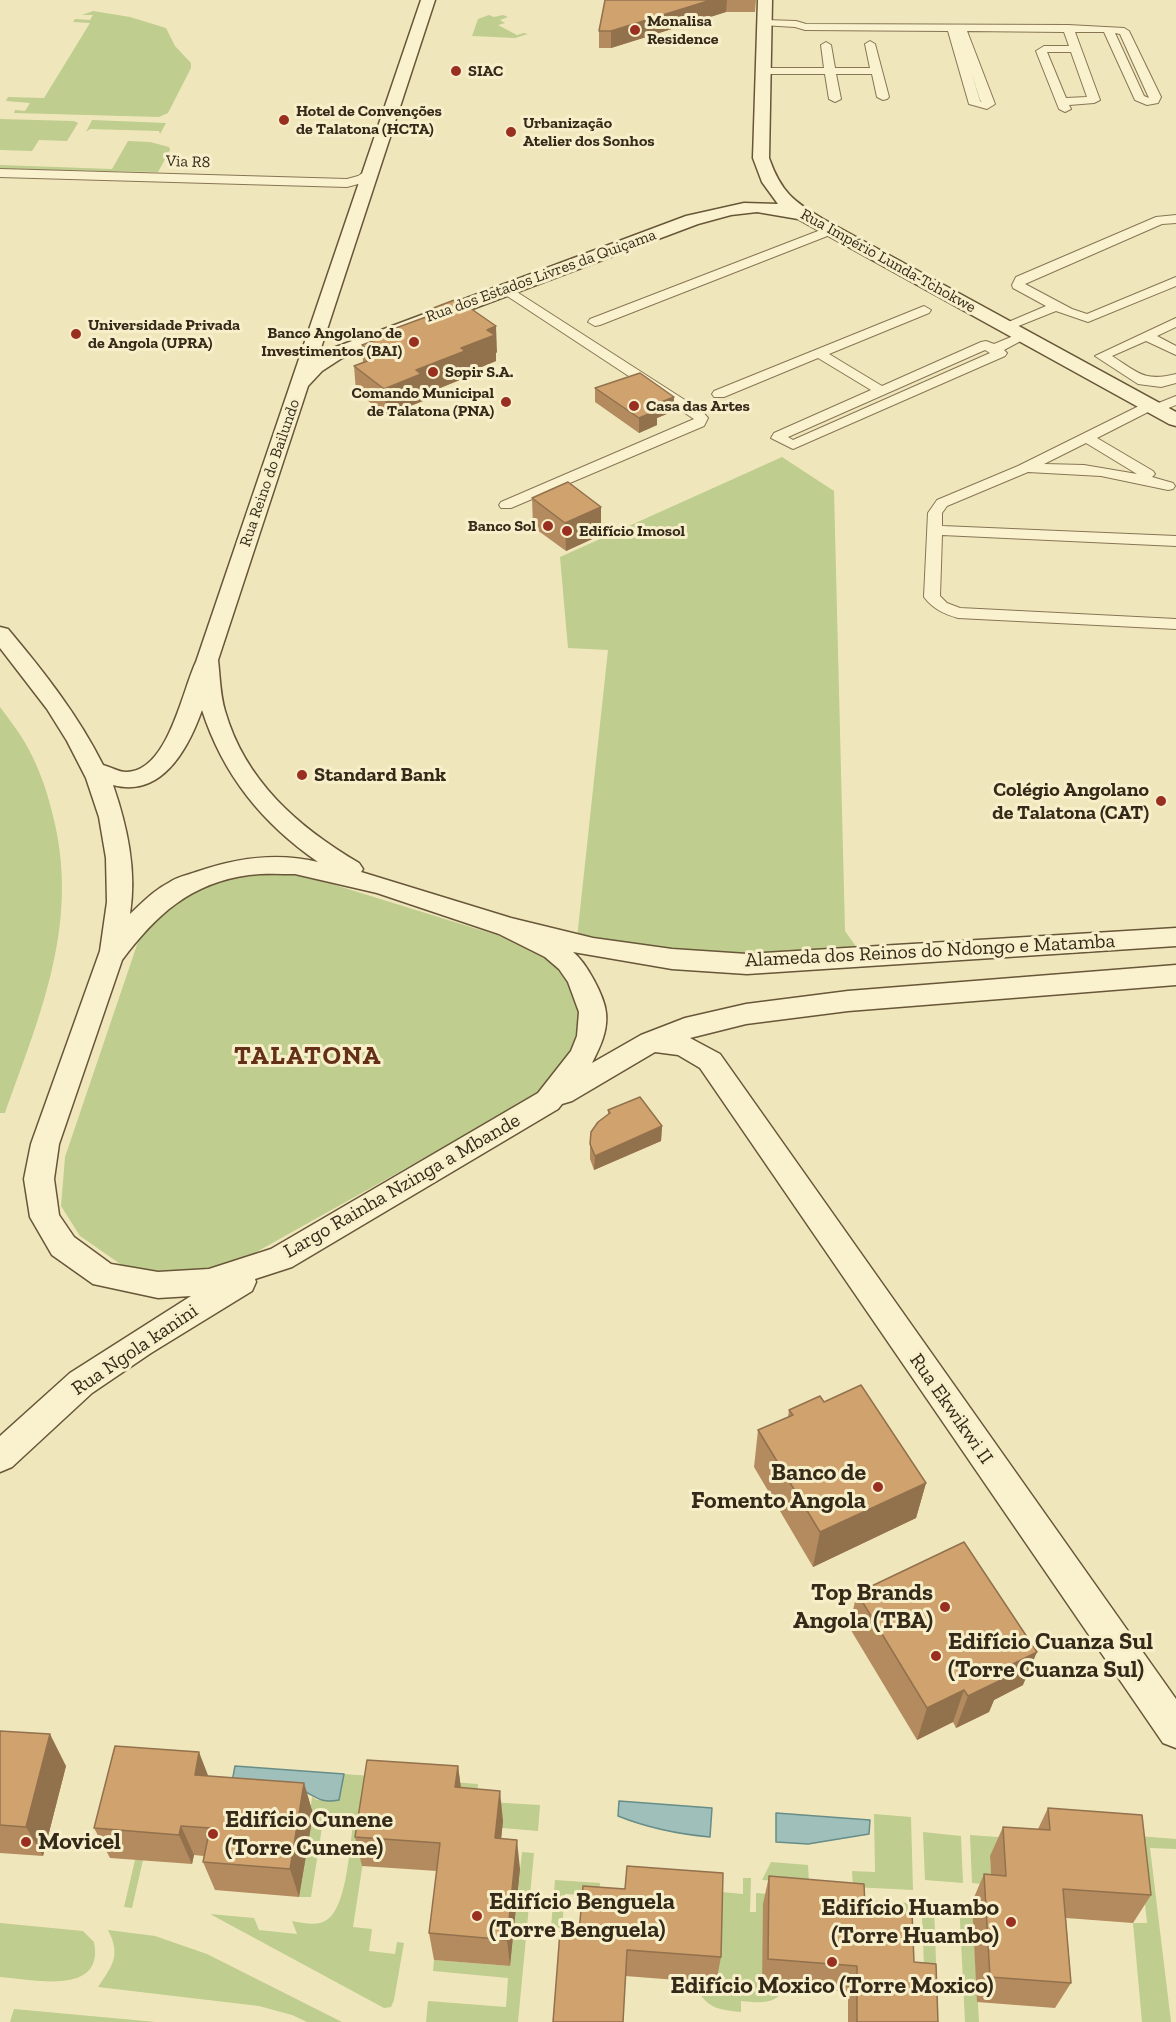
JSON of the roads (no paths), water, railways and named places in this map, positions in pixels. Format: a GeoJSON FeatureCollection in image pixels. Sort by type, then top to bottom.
{"type":"FeatureCollection","features":[{"type":"Feature","properties":{"kind":"main road","name":"Rua Reino do Bailundo"},"geometry":{"type":"LineString","coordinates":[[381,885],[339,863],[291,831],[245,779],[229,753],[212,708],[207,660],[428,0]]}},
{"type":"Feature","properties":{"kind":"main road","name":"Rua Império Lunda-Tchokwe"},"geometry":{"type":"LineString","coordinates":[[765,0],[761,158],[774,193],[824,227],[1023,336],[1167,410]]}},
{"type":"Feature","properties":{"kind":"main road","name":"Rua dos Estados Livres da Quiçama"},"geometry":{"type":"LineString","coordinates":[[300,385],[315,367],[335,354],[743,201],[754,192],[761,173],[761,158]]}},
{"type":"Feature","properties":{"kind":"main road","name":"Rua dos Estados Livres da Quiçama"},"geometry":{"type":"LineString","coordinates":[[692,220],[757,206],[792,213],[824,227]]}},
{"type":"Feature","properties":{"kind":"main road"},"geometry":{"type":"LineString","coordinates":[[0,634],[41,682],[72,725],[96,771],[109,807],[118,842],[120,877],[118,922],[110,957]]}},
{"type":"Feature","properties":{"kind":"main road"},"geometry":{"type":"LineString","coordinates":[[96,771],[127,780],[141,778],[156,771],[175,746],[207,660]]}},
{"type":"Feature","properties":{"kind":"main road","name":"Largo Rainha Nzinga a Mbande"},"geometry":{"type":"LineString","coordinates":[[295,865],[381,885],[507,927],[537,941],[568,962],[580,980],[593,1012],[591,1036],[582,1056],[548,1101],[281,1258],[209,1282],[158,1285],[104,1275],[63,1246],[45,1217],[39,1179],[45,1144],[110,957],[132,928],[158,902],[180,887],[223,872],[249,866],[295,865]]}},
{"type":"Feature","properties":{"kind":"main road","name":"Alameda dos Reinos do Ndongo e Matamba"},"geometry":{"type":"LineString","coordinates":[[507,927],[593,947],[672,958],[747,964],[1176,937]]}},
{"type":"Feature","properties":{"kind":"main road"},"geometry":{"type":"LineString","coordinates":[[837,960],[825,968],[821,981],[827,990],[848,1001]]}},
{"type":"Feature","properties":{"kind":"main road","name":"Alameda dos Reinos do Ndongo e Matamba"},"geometry":{"type":"LineString","coordinates":[[548,1101],[651,1042],[695,1025],[746,1014],[848,1001],[1176,975]]}},
{"type":"Feature","properties":{"kind":"main road","name":"Rua Ekwikwi II"},"geometry":{"type":"LineString","coordinates":[[727,1087],[713,1053],[712,1040],[715,1030],[746,1014]]}},
{"type":"Feature","properties":{"kind":"main road","name":"Rua Ekwikwi II"},"geometry":{"type":"LineString","coordinates":[[651,1042],[677,1044],[700,1053],[710,1061],[1176,1730]]}},
{"type":"Feature","properties":{"kind":"main road","name":"Rua Ngola kanini"},"geometry":{"type":"LineString","coordinates":[[0,1457],[80,1384],[108,1364],[281,1258]]}},
{"type":"Feature","properties":{"kind":"street"},"geometry":{"type":"LineString","coordinates":[[766,26],[797,30],[805,27],[1068,28],[1108,29],[1124,31],[1155,98],[1154,101],[1147,102],[1139,98],[1108,29]]}},
{"type":"Feature","properties":{"kind":"street"},"geometry":{"type":"LineString","coordinates":[[956,28],[986,100],[990,104],[987,106],[975,104],[956,28]]}},
{"type":"Feature","properties":{"kind":"street"},"geometry":{"type":"LineString","coordinates":[[1068,28],[1076,49],[1094,100],[1064,105],[1041,49],[1076,49]]}},
{"type":"Feature","properties":{"kind":"street"},"geometry":{"type":"LineString","coordinates":[[870,44],[883,97]]}},
{"type":"Feature","properties":{"kind":"street"},"geometry":{"type":"LineString","coordinates":[[826,45],[835,99]]}},
{"type":"Feature","properties":{"kind":"street"},"geometry":{"type":"LineString","coordinates":[[765,71],[877,71]]}},
{"type":"Feature","properties":{"kind":"street","name":"Via R8"},"geometry":{"type":"LineString","coordinates":[[0,173],[347,183],[363,179],[372,171]]}},
{"type":"Feature","properties":{"kind":"street"},"geometry":{"type":"LineString","coordinates":[[1176,219],[1160,220],[1019,281],[1018,285],[1054,307],[1076,316],[1093,317],[1176,281]]}},
{"type":"Feature","properties":{"kind":"street"},"geometry":{"type":"LineString","coordinates":[[595,322],[824,227]]}},
{"type":"Feature","properties":{"kind":"street"},"geometry":{"type":"LineString","coordinates":[[506,289],[701,418],[699,423],[506,505]]}},
{"type":"Feature","properties":{"kind":"street"},"geometry":{"type":"LineString","coordinates":[[1006,326],[1054,307]]}},
{"type":"Feature","properties":{"kind":"street"},"geometry":{"type":"LineString","coordinates":[[719,394],[924,310]]}},
{"type":"Feature","properties":{"kind":"street"},"geometry":{"type":"LineString","coordinates":[[1175,323],[1101,356],[1143,381],[1161,382],[1176,378]]}},
{"type":"Feature","properties":{"kind":"street"},"geometry":{"type":"LineString","coordinates":[[994,349],[1023,336]]}},
{"type":"Feature","properties":{"kind":"street"},"geometry":{"type":"LineString","coordinates":[[1147,336],[1176,351]]}},
{"type":"Feature","properties":{"kind":"street"},"geometry":{"type":"LineString","coordinates":[[986,345],[994,349],[1000,353],[998,355],[793,445],[778,438],[880,390],[982,346],[986,345]]}},
{"type":"Feature","properties":{"kind":"street"},"geometry":{"type":"LineString","coordinates":[[819,353],[880,390]]}},
{"type":"Feature","properties":{"kind":"street"},"geometry":{"type":"LineString","coordinates":[[1167,410],[1087,438],[1023,469],[942,503],[935,513],[933,530],[932,597],[941,606],[958,613],[1176,624]]}},
{"type":"Feature","properties":{"kind":"street"},"geometry":{"type":"LineString","coordinates":[[1087,438],[1172,488]]}},
{"type":"Feature","properties":{"kind":"street"},"geometry":{"type":"LineString","coordinates":[[1023,469],[1061,467],[1107,471],[1172,488]]}},
{"type":"Feature","properties":{"kind":"street"},"geometry":{"type":"LineString","coordinates":[[933,530],[1176,541]]}},
{"type":"Feature","properties":{"kind":"water"},"geometry":{"type":"Polygon","coordinates":[[[235,1766],[344,1774],[339,1800],[322,1800],[292,1787],[232,1782],[235,1766]]]}},
{"type":"Feature","properties":{"kind":"water"},"geometry":{"type":"Polygon","coordinates":[[[619,1801],[712,1808],[710,1837],[663,1830],[618,1816],[619,1801]]]}},
{"type":"Feature","properties":{"kind":"water"},"geometry":{"type":"Polygon","coordinates":[[[776,1813],[870,1820],[869,1834],[808,1844],[776,1842],[776,1813]]]}},
{"type":"Feature","properties":{"kind":"place","name":"Monalisa Residence"},"geometry":{"type":"Point","coordinates":[635,30]}},
{"type":"Feature","properties":{"kind":"place","name":"SIAC"},"geometry":{"type":"Point","coordinates":[456,71]}},
{"type":"Feature","properties":{"kind":"place","name":"Hotel de Convenções de Talatona (HCTA)"},"geometry":{"type":"Point","coordinates":[284,120]}},
{"type":"Feature","properties":{"kind":"place","name":"Urbanização Atelier dos Sonhos"},"geometry":{"type":"Point","coordinates":[511,132]}},
{"type":"Feature","properties":{"kind":"place","name":"Universidade Privada de Angola (UPRA)"},"geometry":{"type":"Point","coordinates":[76,334]}},
{"type":"Feature","properties":{"kind":"place","name":"Banco Angolano de Investimentos (BAI)"},"geometry":{"type":"Point","coordinates":[414,342]}},
{"type":"Feature","properties":{"kind":"place","name":"Sopir S.A."},"geometry":{"type":"Point","coordinates":[433,372]}},
{"type":"Feature","properties":{"kind":"place","name":"Comando Municipal de Talatona (PNA)"},"geometry":{"type":"Point","coordinates":[506,402]}},
{"type":"Feature","properties":{"kind":"place","name":"Casa das Artes"},"geometry":{"type":"Point","coordinates":[634,406]}},
{"type":"Feature","properties":{"kind":"place","name":"Banco Sol"},"geometry":{"type":"Point","coordinates":[548,526]}},
{"type":"Feature","properties":{"kind":"place","name":"Edifício Imosol"},"geometry":{"type":"Point","coordinates":[567,531]}},
{"type":"Feature","properties":{"kind":"place","name":"Standard Bank"},"geometry":{"type":"Point","coordinates":[302,775]}},
{"type":"Feature","properties":{"kind":"place","name":"Colégio Angolano de Talatona (CAT)"},"geometry":{"type":"Point","coordinates":[1161,801]}},
{"type":"Feature","properties":{"kind":"place","name":"Banco de Fomento Angola"},"geometry":{"type":"Point","coordinates":[878,1487]}},
{"type":"Feature","properties":{"kind":"place","name":"Top Brands Angola (TBA)"},"geometry":{"type":"Point","coordinates":[945,1607]}},
{"type":"Feature","properties":{"kind":"place","name":"Edifício Cuanza Sul (Torre Cuanza Sul)"},"geometry":{"type":"Point","coordinates":[936,1656]}},
{"type":"Feature","properties":{"kind":"place","name":"Edifício Cunene (Torre Cunene)"},"geometry":{"type":"Point","coordinates":[213,1834]}},
{"type":"Feature","properties":{"kind":"place","name":"Movicel"},"geometry":{"type":"Point","coordinates":[26,1842]}},
{"type":"Feature","properties":{"kind":"place","name":"Edifício Benguela (Torre Benguela)"},"geometry":{"type":"Point","coordinates":[477,1916]}},
{"type":"Feature","properties":{"kind":"place","name":"Edifício Huambo (Torre Huambo)"},"geometry":{"type":"Point","coordinates":[1011,1922]}},
{"type":"Feature","properties":{"kind":"place","name":"Edifício Moxico (Torre Moxico)"},"geometry":{"type":"Point","coordinates":[832,1962]}},
{"type":"Feature","properties":{"kind":"district","name":"TALATONA"},"geometry":{"type":"Point","coordinates":[308,1057]}}]}
